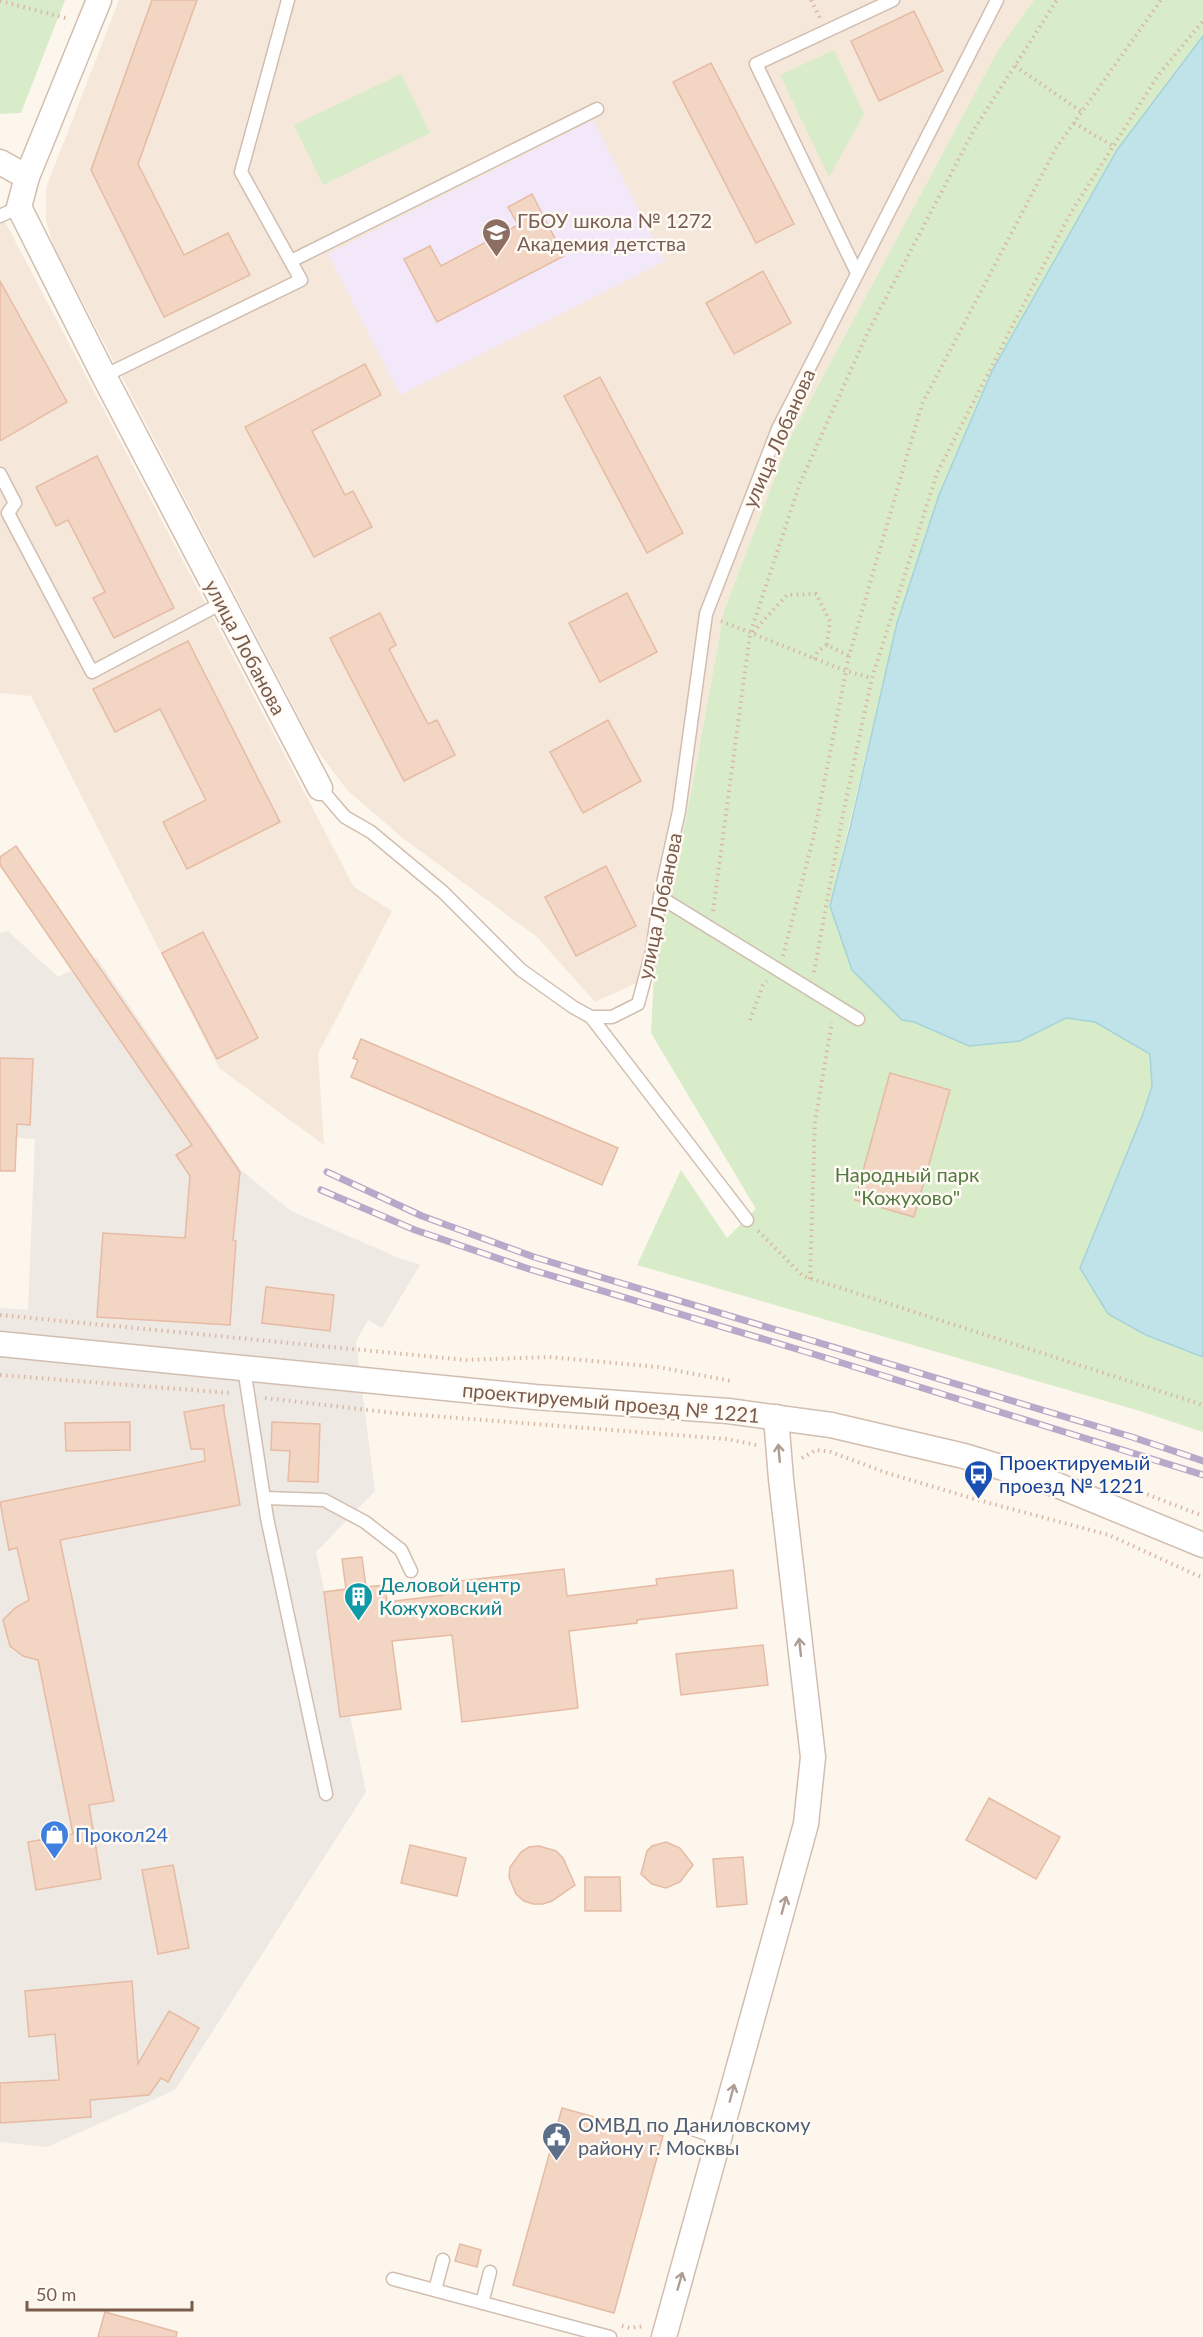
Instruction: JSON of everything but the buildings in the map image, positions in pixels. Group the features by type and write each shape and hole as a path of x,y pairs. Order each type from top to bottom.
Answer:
{"street":[{"name":"улица Лобанова","path":"99,0 27,177 10,212 104,376 320,788"},
{"path":"0,162 27,177"},
{"name":"проектируемый проезд № 1221","path":"0,1344 535,1397 728,1411 862,1431 975,1459 1057,1485 1203,1545"},
{"path":"657,2330 719,2138 806,1824 813,1757 776,1417"}],"lane":[{"path":"104,376 301,280 241,172 288,0"},
{"path":"857,273 756,64 893,0"},
{"name":"улица Лобанова","path":"320,788 345,817 371,832 443,892 521,970 573,1007 591,1017 612,1017 638,1004 652,952 660,897 679,811 706,614 778,429 997,0"},
{"path":"291,261 597,109"},
{"path":"0,474 15,503 8,513 92,672 222,603"},
{"path":"660,897 779,972 858,1018"},
{"path":"591,1017 747,1220"},
{"path":"244,1368 270,1529 326,1794"},
{"path":"265,1498 324,1500 365,1522 401,1550 411,1571"},
{"path":"692,2129 719,2138"},
{"path":"435,2290 443,2260"},
{"path":"482,2303 490,2272"},
{"path":"393,2279 610,2337"}],"path":[{"path":"712,929 716,885 742,711 750,634 800,483 867,334 975,128 1057,0"},
{"path":"783,959 813,839 849,656 922,404 1056,148 1161,0"},
{"path":"0,1 66,18"},
{"path":"810,990 844,809 872,678 937,473 1070,214 1159,74 1203,21"},
{"path":"1015,66 1082,112"},
{"path":"1074,123 1113,146"},
{"path":"750,634 788,595 816,594 830,621 827,645 818,651 814,658"},
{"path":"726,624 846,671 872,678"},
{"path":"827,645 849,656"},
{"path":"750,1020 763,985 779,972"},
{"path":"810,1279 815,1121 831,1035 833,1004"},
{"path":"747,1220 795,1269 810,1279 1203,1405"},
{"path":"0,1315 466,1360 549,1357 658,1366 731,1381"},
{"path":"0,1375 203,1389 394,1413 728,1439 756,1444 762,1453"},
{"path":"796,1463 804,1455 816,1450 831,1452 887,1473 966,1497 1109,1535 1203,1578"},
{"path":"619,2325 657,2330"}],"shaded area":[{"path":"119,0 1034,0 998,50 790,438 724,611 692,788 654,975 595,1002 537,937 404,839 347,790 314,746 53,245 46,220 46,188"},
{"name":"ГБОУ школа № 1272 Академия детства","path":"593,120 665,261 400,395 328,254"},
{"path":"0,212 354,887 392,911 318,1054 324,1145 219,1068 31,696 0,693"},
{"path":"8,931 58,977 97,958 241,1170 291,1211 420,1265 382,1328 368,1320 356,1342 375,1491 316,1552 366,1792 175,2090 47,2147 0,2142 0,1308 28,1310 35,1139 0,1137 0,933"}],"green space":[{"path":"0,0 65,0 21,113 0,114"},
{"name":"Народный парк \"Кожухово\"","path":"1034,0 1203,0 1203,36 1117,150 992,371 939,495 897,623 830,906 852,970 902,1020 914,1022 969,1046 1065,1018 1095,1022 1150,1054 1152,1086 1143,1114 1080,1269 1146,1335 1203,1357 1203,1432 1140,1411 637,1265 681,1170 727,1238 756,1209 651,1033 654,975 692,788 724,611 790,438 998,50"},
{"path":"834,50 864,114 829,177 780,75"},
{"path":"401,74 430,133 323,185 294,125"}],"water":[{"path":"1203,36 1203,1357 1146,1335 1108,1314 1080,1268 1143,1114 1152,1086 1150,1054 1095,1022 1066,1018 1020,1041 969,1046 914,1022 902,1020 852,970 830,906 897,623 939,495 992,371 1117,150"}],"railway":[{"path":"327,1172 422,1216 534,1257 1132,1437 1203,1461"},
{"path":"321,1190 415,1230 529,1269 810,1353 1203,1475"}],"place":[{"name":"ГБОУ школа № 1272 Академия детства","path":"496,258"},
{"name":"Проектируемый проезд № 1221","path":"978,1500"},
{"name":"Деловой центр Кожуховский","path":"358,1622"},
{"name":"Прокол24","path":"54,1860"},
{"name":"ОМВД по Даниловскому району г. Москвы","path":"557,2162"}]}
